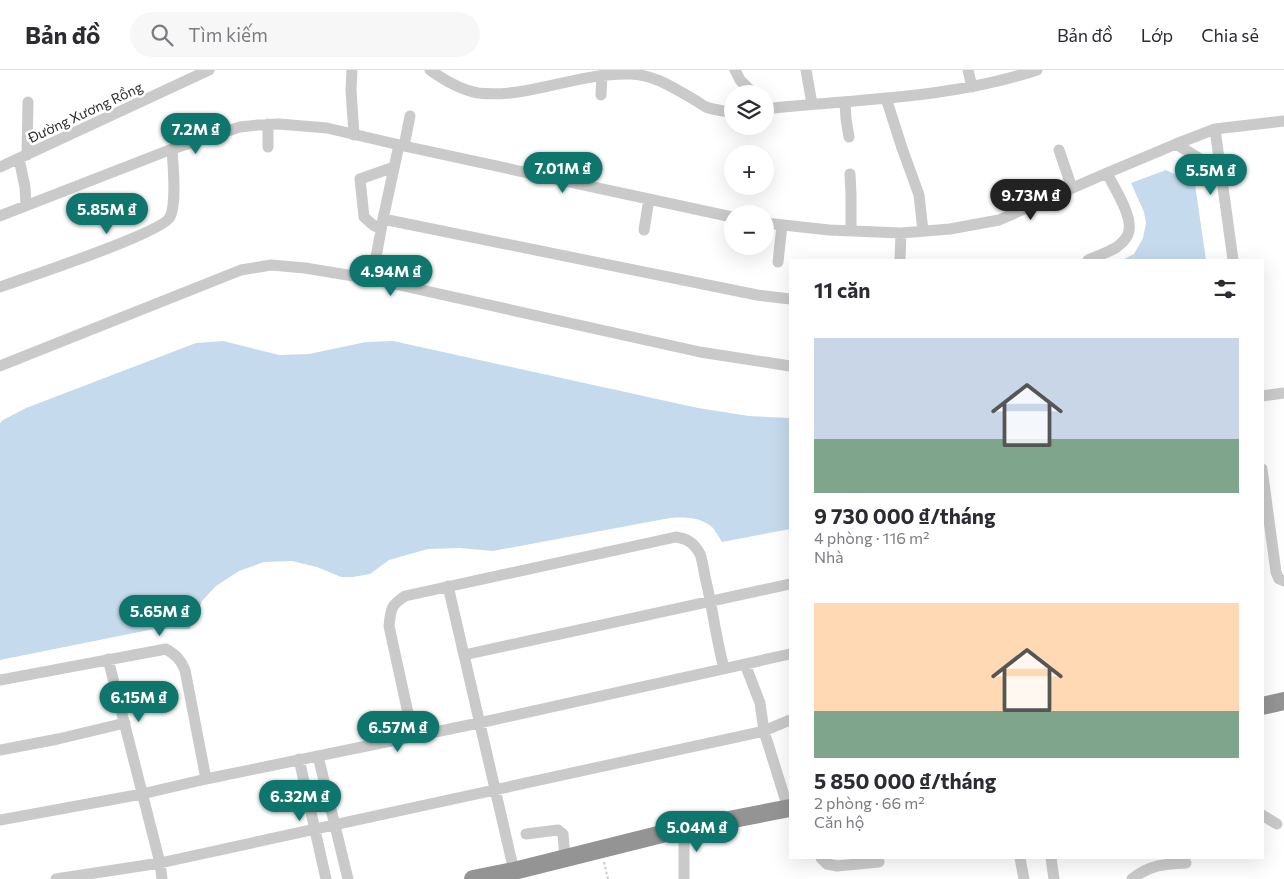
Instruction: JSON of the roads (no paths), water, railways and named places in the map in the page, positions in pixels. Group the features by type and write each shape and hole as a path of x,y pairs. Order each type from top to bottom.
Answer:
{"highway":[{"path":"1264,706 1284,701"},
{"path":"473,879 514,871 682,830 789,808"}],"street":[{"name":"Đường Xương Rồng","path":"0,167 209,70"},
{"path":"352,70 351,90 354,135"},
{"path":"430,70 441,78 477,93 503,94 602,75 629,74 647,76 660,80 706,107 724,111"},
{"path":"735,70 745,85"},
{"path":"806,70 812,104"},
{"path":"968,70 972,87"},
{"path":"774,108 886,98 972,87 1037,70"},
{"path":"601,95 602,75"},
{"path":"886,98 902,148 920,194 923,231"},
{"path":"26,205 23,157 28,102"},
{"path":"845,102 849,137"},
{"path":"372,280 394,167 410,116"},
{"path":"774,224 829,230 901,233 950,229 999,220 1107,172 1215,129 1284,121"},
{"path":"268,124 268,147"},
{"path":"0,216 172,149 240,127 268,124 327,128 401,146 724,215"},
{"path":"1215,129 1234,259"},
{"path":"1176,144 1221,172"},
{"path":"0,287 99,252 168,221 172,211 174,184 172,149"},
{"path":"1059,150 1072,188"},
{"path":"394,167 360,179 364,217 373,225 382,224 757,294 789,298"},
{"path":"1090,259 1117,247 1129,233 1126,213 1107,172"},
{"path":"850,174 851,231"},
{"path":"644,230 650,199"},
{"path":"778,262 782,225"},
{"path":"900,259 901,233"},
{"path":"0,366 241,270 271,265 305,268 372,280 700,352 789,366"},
{"path":"1264,396 1284,393"},
{"path":"1264,492 1268,554 1279,579 1284,581"},
{"path":"413,736 389,626 390,612 394,603 405,596 448,586 676,537 687,539 700,555 724,668"},
{"path":"464,654 789,584"},
{"path":"448,586 514,871"},
{"path":"0,680 166,649 181,660 185,670 206,779"},
{"path":"0,820 142,794 479,723 789,654"},
{"path":"108,659 160,863 162,879"},
{"path":"745,664 760,703 764,731 789,808"},
{"path":"56,879 160,863 764,731 789,720"},
{"path":"0,750 125,723"},
{"path":"318,756 348,879"},
{"path":"299,760 326,879"},
{"path":"1264,816 1277,824"},
{"path":"526,834 558,830 563,834 565,858"},
{"path":"682,830 684,879"},
{"path":"822,859 827,864 837,866 880,862"},
{"path":"1020,859 1024,879"},
{"path":"1051,859 1054,879"},
{"path":"1132,879 1140,872 1161,865 1186,863"}],"water":[{"path":"1166,170 1195,184 1206,259 1124,259 1134,254 1143,238 1146,223 1144,212 1131,183"},
{"path":"223,341 279,355 309,354 366,342 393,341 698,408 749,416 789,418 789,529 722,542 708,524 687,518 670,518 493,551 460,548 428,549 389,560 370,574 353,577 341,577 317,567 292,561 264,562 239,571 216,586 202,601 190,629 154,629 0,660 0,423 26,408 196,343"}]}
